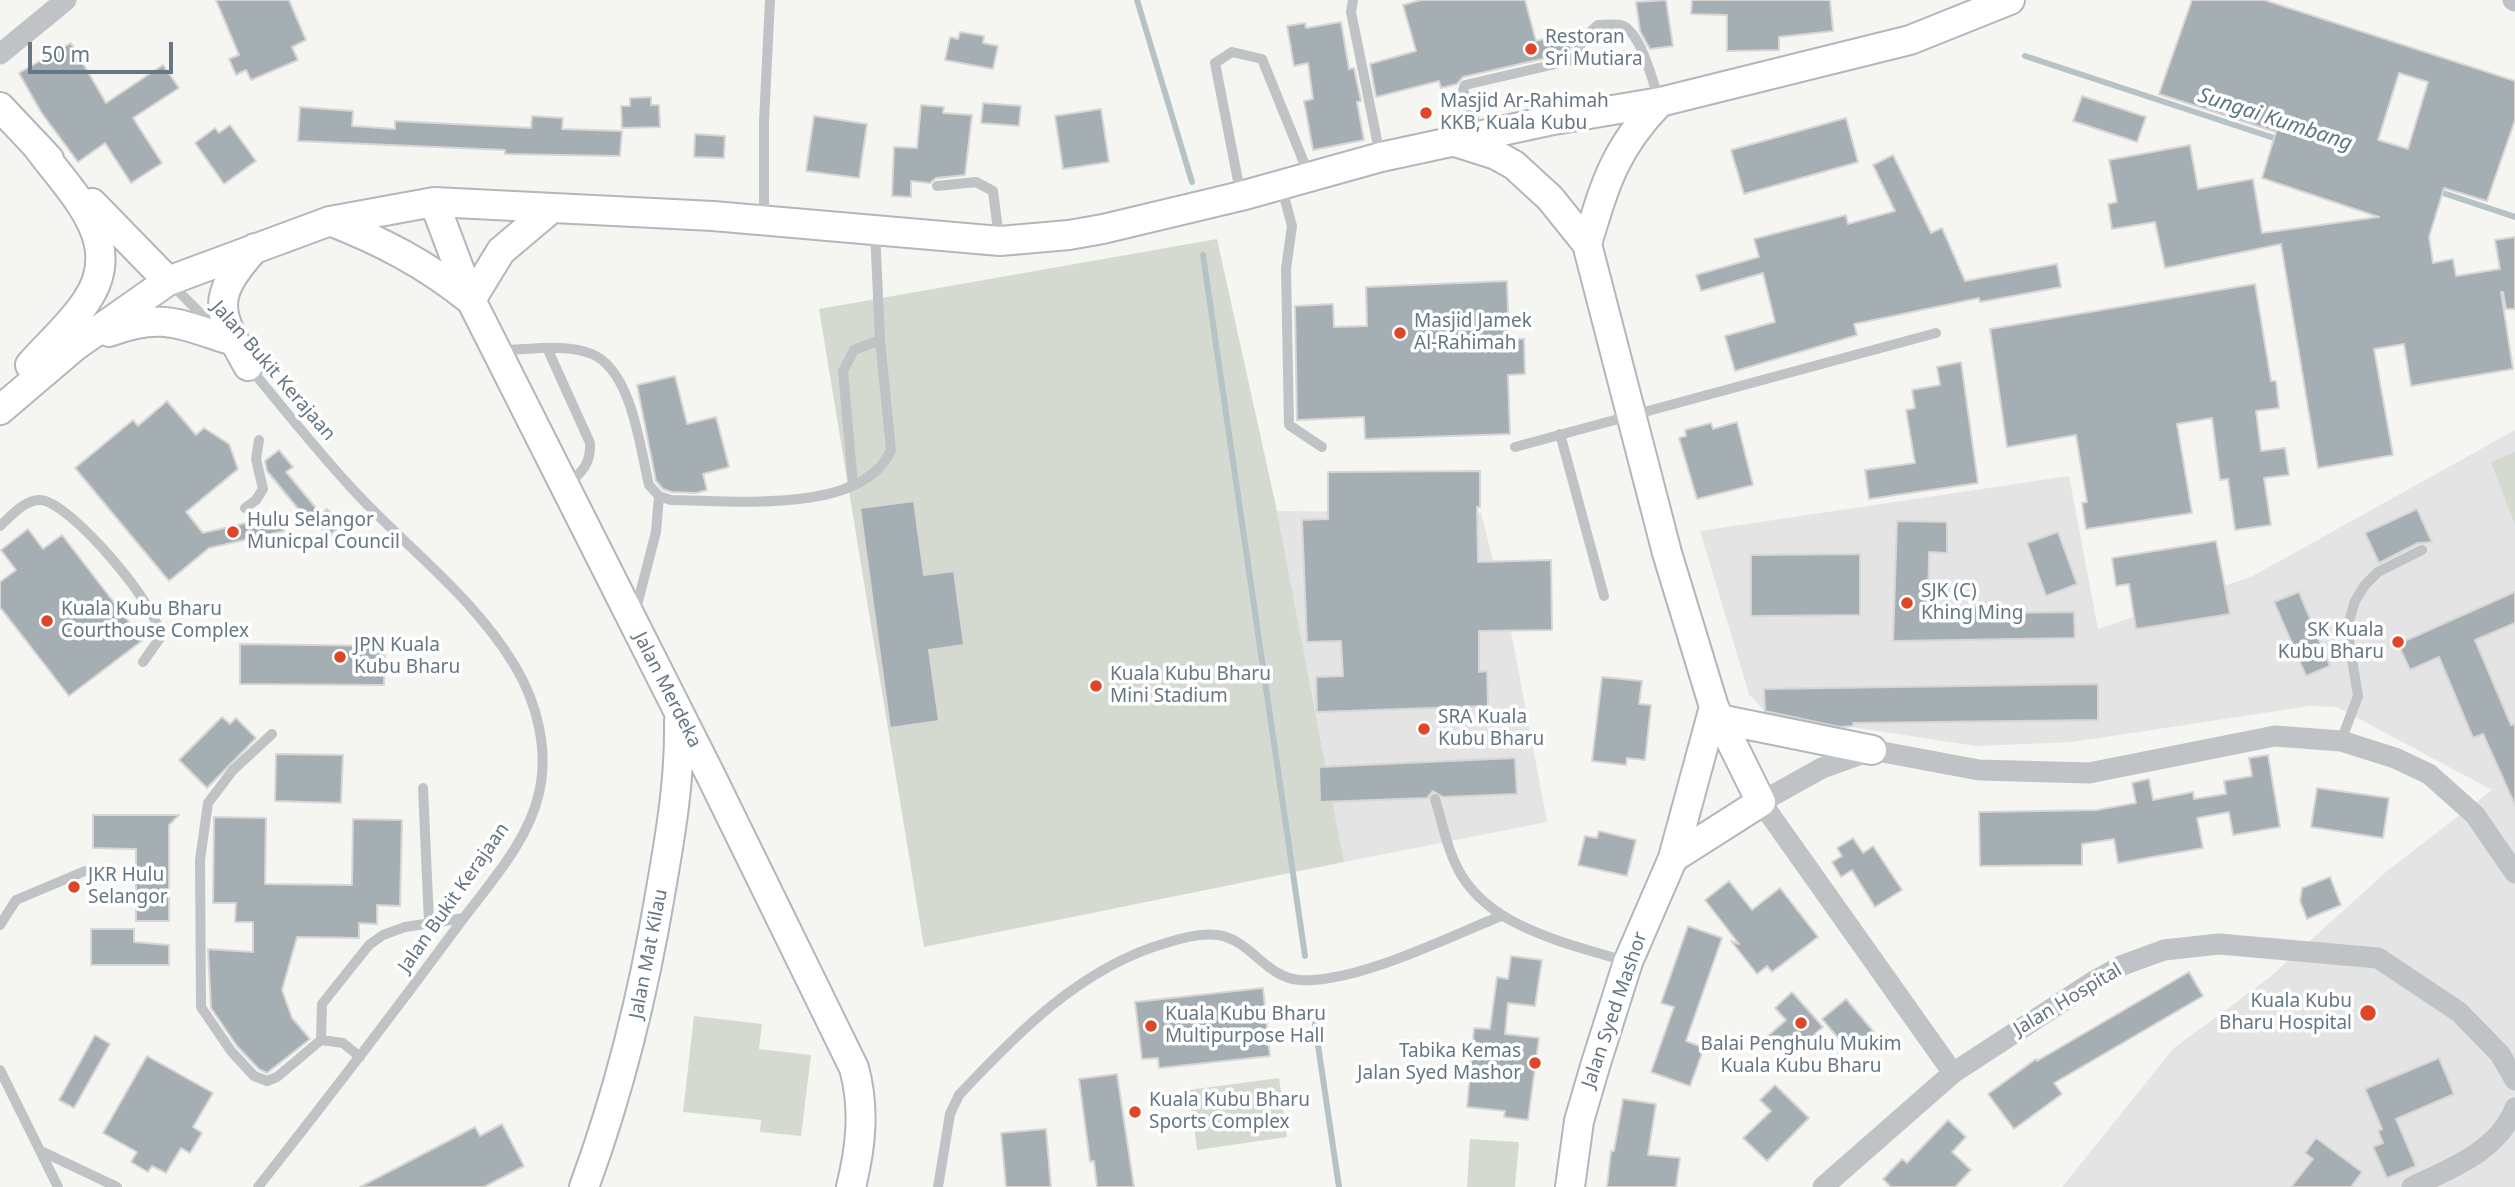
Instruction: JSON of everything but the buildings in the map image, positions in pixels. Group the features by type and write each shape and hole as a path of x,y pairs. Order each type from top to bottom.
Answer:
{"street":[{"path":"0,54 66,0"},
{"path":"0,410 74,347 168,281 330,221 434,202 875,228 1000,241 1103,229 1241,196 1381,157 1660,102 1910,40 2010,0"},
{"path":"1587,244 1618,154 1634,128 1660,102"},
{"path":"0,107 168,281"},
{"path":"1451,142 1496,155 1514,165 1550,198 1587,244 1667,553 1716,713 1761,802 1953,1073"},
{"path":"0,399 87,301 99,276 102,254 100,237 36,145"},
{"name":"Jalan Merdeka","path":"434,202 471,300 495,350 711,776 854,1068 859,1088 861,1122 852,1187"},
{"path":"330,221 386,243 438,274 471,300 501,251 552,208"},
{"path":"248,366 225,324 222,310 226,289 236,269 257,246"},
{"path":"74,347 148,320 164,320 227,339"},
{"path":"1716,713 1872,750 1979,769 2089,773 2275,736 2341,741 2395,758 2430,774 2475,815 2515,873"},
{"name":"Jalan Syed Mashor","path":"1570,1187 1579,1121 1628,962 1673,858 1716,713"},
{"name":"Jalan Mat Kilau","path":"584,1187 639,1011 678,793 679,714"},
{"path":"1673,858 1761,802 1822,768 1872,750"},
{"path":"678,793 711,776"},
{"name":"Jalan Hospital","path":"1823,1187 1953,1073 2091,982 2123,965 2164,950 2219,944 2378,958 2459,1012 2512,1069"},
{"path":"2412,1187 2486,1149 2510,1120 2515,1108"}],"lane":[{"path":"764,221 764,122 770,0"},
{"path":"1353,0 1351,12 1381,157"},
{"path":"1480,136 1463,90 1465,85 1573,60 1585,37 1598,25 1620,25 1632,32 1660,102"},
{"path":"1241,196 1215,63 1232,52 1262,59 1309,177"},
{"path":"937,186 976,182 993,191 1000,241"},
{"path":"1281,185 1292,226 1286,269 1289,425 1322,447"},
{"path":"495,350 573,349 593,354 610,367 627,397 649,485 659,496 671,500 798,499 823,496 853,485 884,466 891,450 880,340 875,228"},
{"name":"Jalan Bukit Kerajaan","path":"168,281 227,339 358,495 454,586 514,665 540,722 540,790 532,817 511,853 360,1057 258,1187"},
{"path":"1515,447 1936,333"},
{"path":"853,485 843,371 854,351 880,340"},
{"path":"548,350 590,443 591,456 586,468 564,488"},
{"path":"1560,434 1604,596"},
{"path":"245,508 256,500 263,489 256,458 259,440"},
{"path":"632,622 649,567 659,496"},
{"path":"0,526 26,503 40,500 67,514 90,535 157,619 160,638 143,662"},
{"path":"2341,741 2358,696 2347,628 2355,601 2365,584 2378,572 2422,550"},
{"path":"272,734 233,770 208,803 200,860 201,1007 231,1051 254,1076 267,1081 277,1077 321,1040 342,1043 360,1057"},
{"path":"423,788 429,922"},
{"path":"1435,799 1453,860 1462,878 1501,916 1628,962"},
{"path":"0,925 16,900 85,871"},
{"path":"938,1187 950,1114 960,1095 1066,993 1105,966 1140,950 1181,938 1215,934 1240,943 1270,970 1288,979 1325,979 1406,954 1501,916"},
{"path":"321,1040 322,1004 369,945 383,934 429,922 464,918"},
{"path":"0,1070 43,1152 58,1187"},
{"path":"43,1152 117,1187"}],"shaded area":[{"name":"Kuala Kubu Bharu Mini Stadium","path":"1217,239 1277,511 1344,862 924,947 819,309"},
{"path":"2515,430 2515,1187 2062,1187 2174,1048 2269,978 2387,871 2492,790 2337,707 2310,706 2072,742 1976,746 1767,714 1749,694 1700,531 2069,476 2098,629 2251,577"},
{"path":"2515,452 2515,525 2491,462"},
{"name":"SRA Kuala Kubu Bharu","path":"1277,511 1481,513 1512,636 1547,822 1344,862"},
{"path":"694,1016 762,1024 759,1049 811,1055 801,1136 760,1132 761,1120 683,1112"},
{"path":"1279,1078 1287,1137 1197,1150 1189,1090"},
{"path":"1470,1139 1519,1142 1515,1187 1467,1187"}],"waterway":[{"path":"1137,0 1192,182"},
{"name":"Sungai Kumbang","path":"2025,56 2280,140"},
{"name":"Sungai Kumbang","path":"2437,191 2515,217"},
{"path":"1203,255 1305,956"},
{"path":"1314,1018 1339,1187"}],"place":[{"name":"Restoran Sri Mutiara","path":"1531,49"},
{"name":"Masjid Ar-Rahimah KKB, Kuala Kubu","path":"1426,113"},
{"name":"Masjid Jamek Al-Rahimah","path":"1400,333"},
{"name":"Hulu Selangor Municpal Council","path":"233,532"},
{"name":"SJK (C) Khing Ming","path":"1907,603"},
{"name":"Kuala Kubu Bharu Courthouse Complex","path":"47,621"},
{"name":"SK Kuala Kubu Bharu","path":"2398,642"},
{"name":"JPN Kuala Kubu Bharu","path":"340,657"},
{"name":"Kuala Kubu Bharu Mini Stadium","path":"1096,686"},
{"name":"SRA Kuala Kubu Bharu","path":"1424,729"},
{"name":"JKR Hulu Selangor","path":"74,887"},
{"name":"Kuala Kubu Bharu Hospital","path":"2368,1013"},
{"name":"Balai Penghulu Mukim Kuala Kubu Bharu","path":"1801,1023"},
{"name":"Kuala Kubu Bharu Multipurpose Hall","path":"1151,1026"},
{"name":"Tabika Kemas Jalan Syed Mashor","path":"1535,1063"},
{"name":"Kuala Kubu Bharu Sports Complex","path":"1135,1112"}]}
